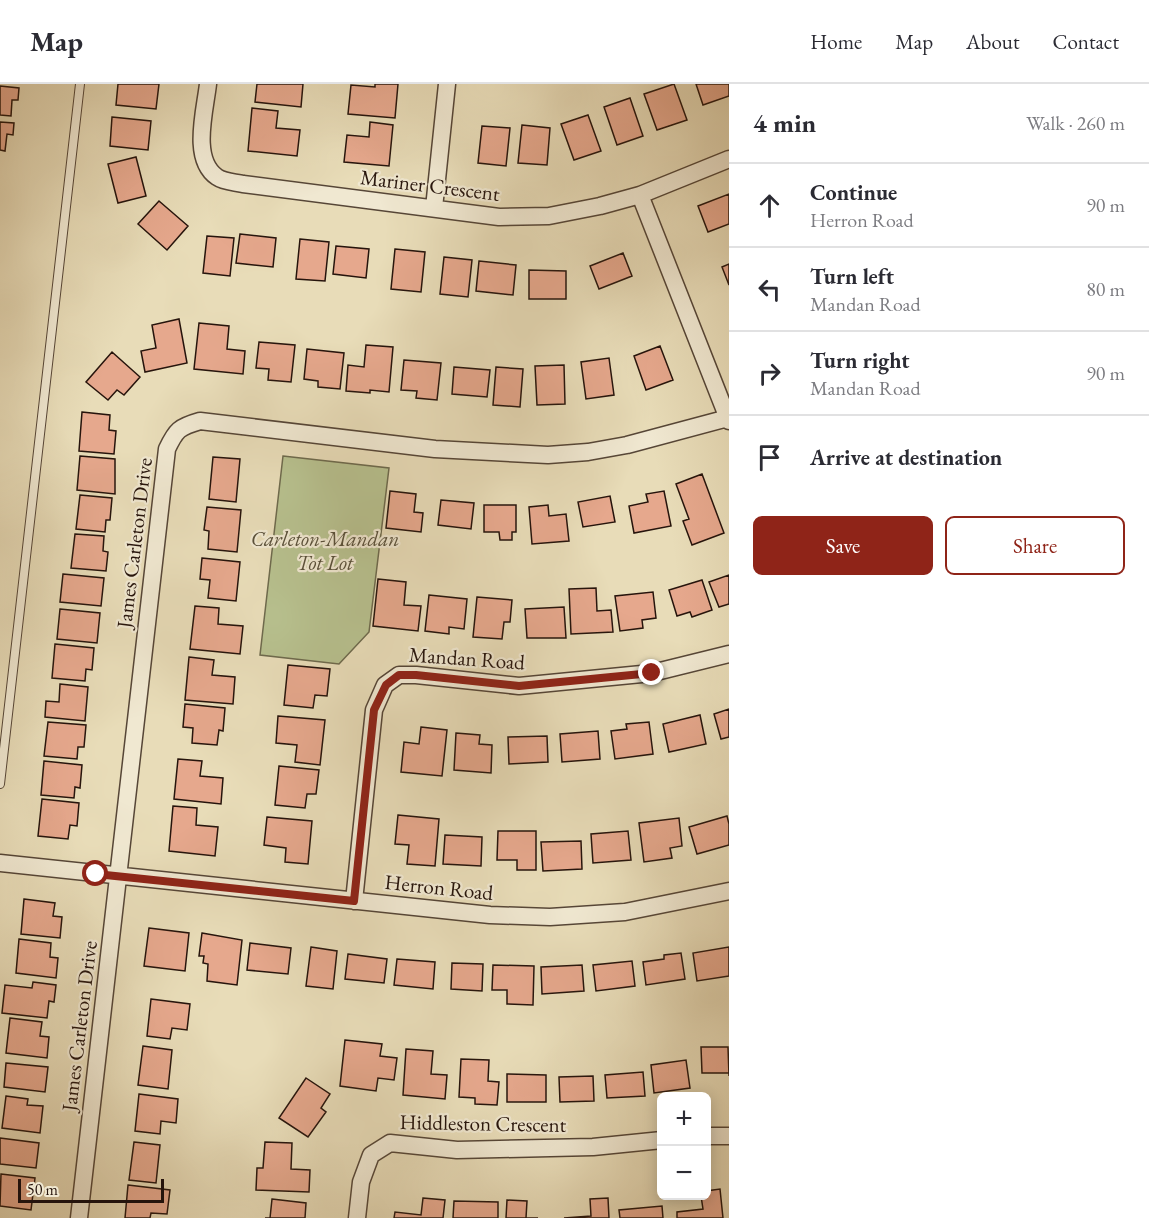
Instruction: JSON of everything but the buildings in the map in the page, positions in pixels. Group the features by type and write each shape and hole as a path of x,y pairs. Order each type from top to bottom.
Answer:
{"street":[{"name":"Mariner Crescent","path":"208,84 203,160 219,178 243,184 499,217 549,216 640,195 729,159"},
{"path":"434,208 447,84"},
{"path":"640,195 728,419"},
{"name":"James Carleton Drive","path":"80,1218 167,449 176,432 200,421 435,449 548,455 588,452 627,445 728,419"},
{"name":"Mandan Road","path":"354,901 374,710 386,685 399,675 519,686 652,673 729,654"},
{"name":"Herron Road","path":"0,863 490,915 550,917 625,912 729,891"},
{"path":"711,1136 729,1136"},
{"name":"Hiddleston Crescent","path":"357,1218 361,1182 371,1155 390,1143 457,1149 593,1147 657,1141"}],"lane":[{"path":"0,784 80,84"}],"green space":[{"name":"Carleton-Mandan Tot Lot","path":"283,456 389,468 369,632 339,664 260,655"}],"route":[{"path":"96,874 354,901 374,710 386,685 399,675 519,686 652,673"}]}
